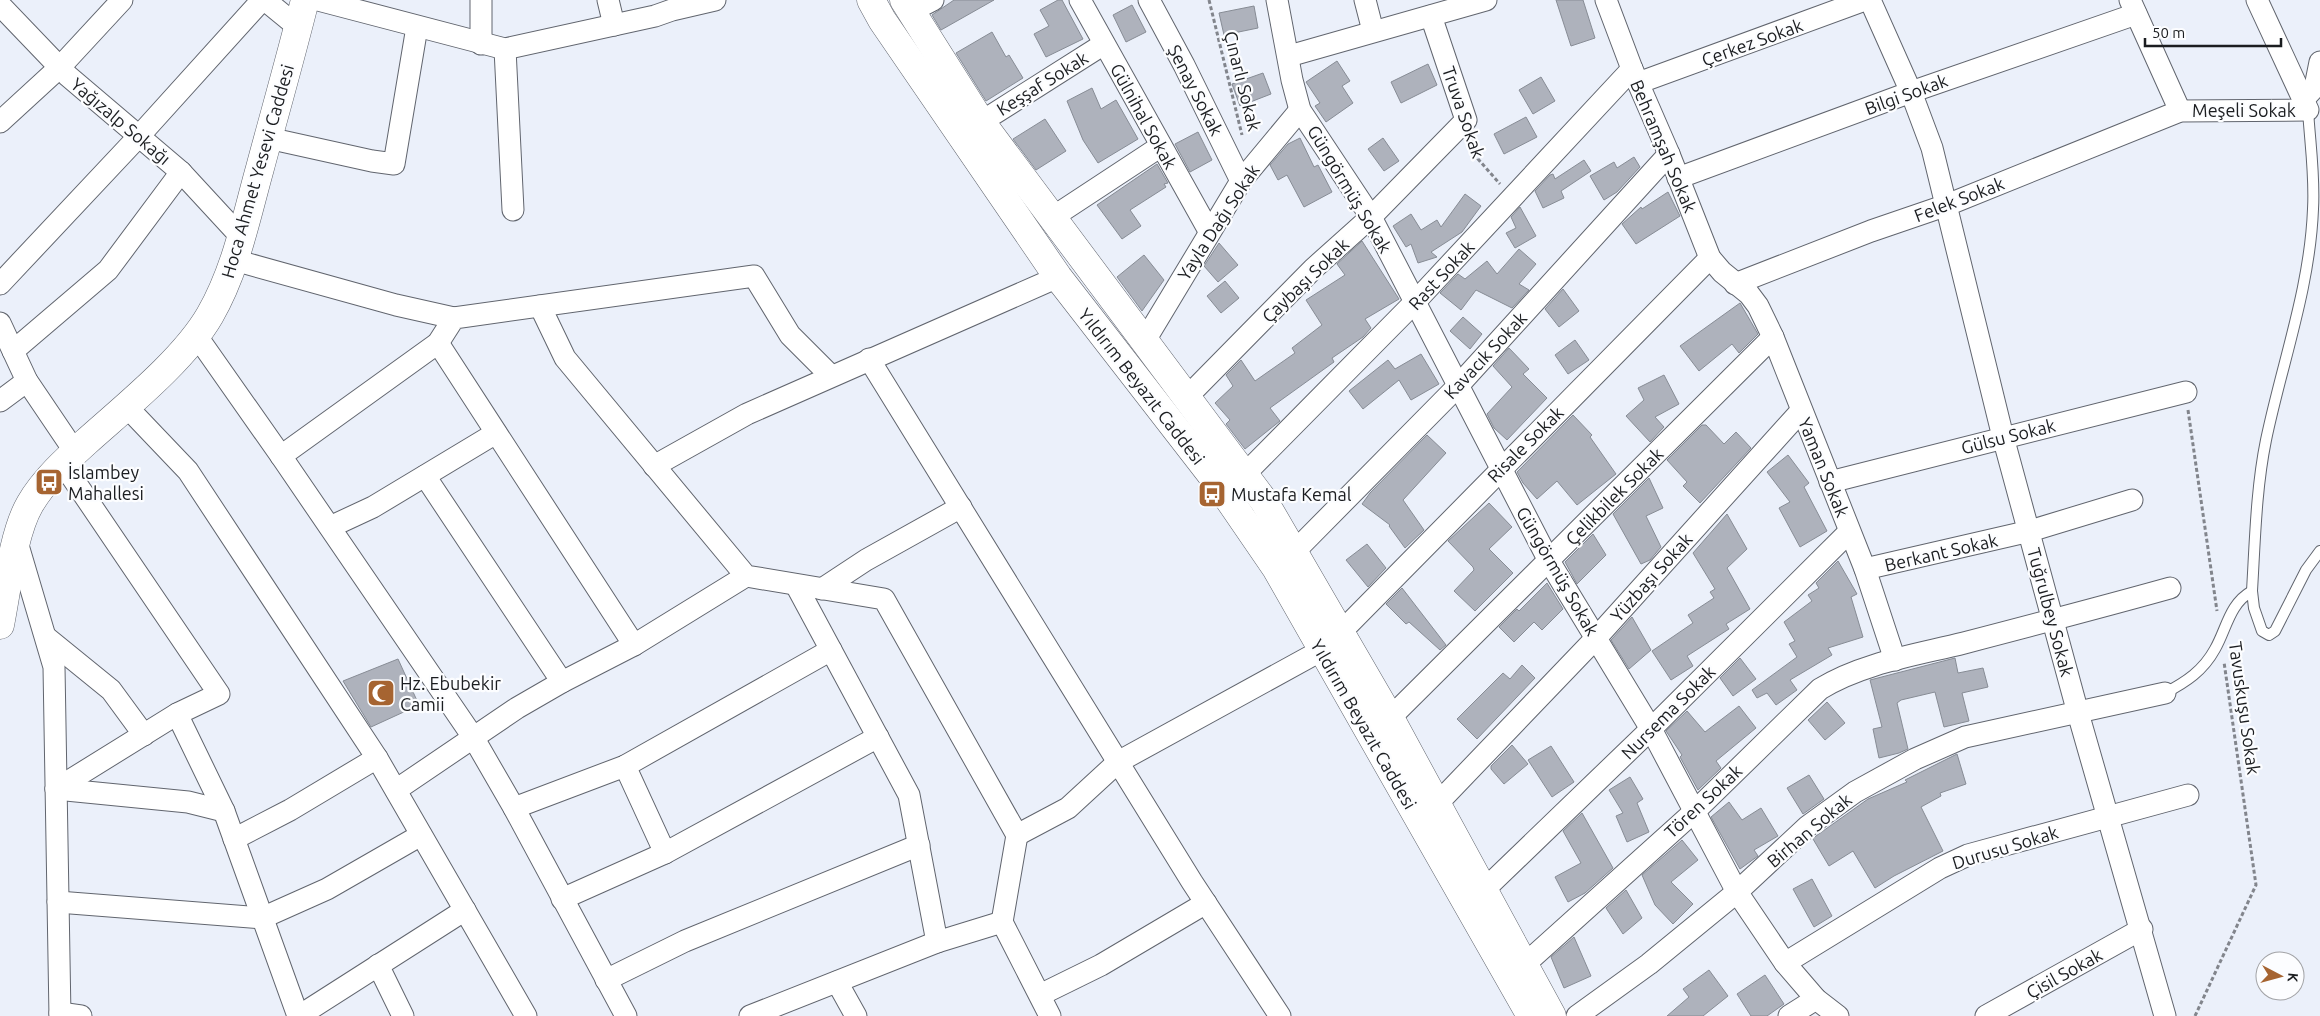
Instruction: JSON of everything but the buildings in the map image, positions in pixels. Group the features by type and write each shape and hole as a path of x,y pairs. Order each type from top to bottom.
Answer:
{"main road":[{"name":"Hoca Ahmet Yesevi Caddesi","path":"0,625 17,542 24,516 30,504 69,458 175,359 196,336 218,299 237,249 305,0"},
{"name":"Yıldırım Beyazıt Caddesi","path":"871,0 882,20 1058,277 1217,482 1276,568 1331,641 1531,1016"},
{"path":"916,4 981,122 1264,501 1295,551 1331,641 1390,718 1552,1016"}],"street":[{"path":"0,122 60,68 122,0"},
{"path":"0,284 264,0 298,27"},
{"path":"318,0 505,49 655,16 671,5 715,0"},
{"path":"481,0 482,44"},
{"path":"608,0 614,25"},
{"name":"Gülnihal Sokak","path":"1080,0 1209,231"},
{"name":"Şenay Sokak","path":"1149,0 1246,175"},
{"name":"Güngörmüş Sokak","path":"1276,0 1300,110 1371,217 1457,387 1549,561 1597,637 1651,729 1737,892 1785,963 1816,999 1838,1016"},
{"path":"1365,0 1373,31"},
{"path":"1289,56 1483,0"},
{"name":"Behramşah Sokak","path":"1606,0 1635,76 1670,154 1710,258 1735,284"},
{"name":"Çerkez Sokak","path":"1635,76 1865,0"},
{"name":"Tuğrulbey Sokak","path":"1870,0 1911,92 1932,148 2003,437 2107,817 2142,929 2165,1016"},
{"path":"2257,0 2305,105"},
{"name":"Yağızalp Sokağı","path":"0,5 60,68 181,172 237,249"},
{"path":"2133,7 2180,111"},
{"name":"Bilgi Sokak","path":"1678,178 2133,7"},
{"name":"Truva Sokak","path":"1431,16 1466,120"},
{"path":"268,138 372,161 394,164 417,27"},
{"name":"Keşşaf Sokak","path":"981,122 1104,44"},
{"path":"505,49 513,210"},
{"path":"2305,105 2315,87 2320,62"},
{"name":"Rast Sokak","path":"1244,475 1414,303 1512,198 1635,76"},
{"name":"Meşeli Sokak","path":"2180,111 2305,105"},
{"name":"Yayla Dağı Sokak","path":"1144,342 1209,231 1246,175 1300,110"},
{"name":"Felek Sokak","path":"1735,284 1871,231 1947,206 2180,111"},
{"name":"Çaybaşı Sokak","path":"1187,398 1313,270 1371,217 1466,120"},
{"path":"1053,217 1161,146"},
{"name":"Kavacık Sokak","path":"1295,551 1457,387 1670,154"},
{"path":"13,351 108,270 181,172"},
{"path":"237,249 396,305 454,318 754,276 790,335 832,376"},
{"name":"Risale Sokak","path":"1017,835 1068,808 1118,762 1331,641 1710,258"},
{"path":"654,466 747,414 1058,277"},
{"name":"Yaman Sokak","path":"1735,284 1749,294 1758,306 1773,337 1865,569 1895,660"},
{"path":"540,306 565,358 746,576 884,600 1017,835 1002,922 1050,1016"},
{"path":"281,456 438,343 454,318"},
{"path":"0,323 27,381 69,458 219,694 177,714 56,789"},
{"path":"196,336 281,456 473,737 514,808 626,1016"},
{"name":"Çelikbilek Sokak","path":"1390,718 1773,337"},
{"path":"438,343 634,645"},
{"path":"870,360 1206,903 1280,1016"},
{"path":"0,401 27,381"},
{"name":"Gülsu Sokak","path":"1830,482 2186,392"},
{"path":"126,406 188,471 377,758 526,1016"},
{"name":"Yüzbaşı Sokak","path":"1436,805 1597,637 1801,411"},
{"path":"330,527 373,508 496,433"},
{"path":"425,476 562,682"},
{"name":"Berkant Sokak","path":"1865,569 2030,531 2132,500"},
{"path":"822,589 866,560 961,507"},
{"name":"Nursema Sokak","path":"1484,889 1651,729 1849,532"},
{"path":"17,542 47,638 54,667 60,1014 81,1016"},
{"path":"396,790 473,737 562,682 634,645 746,576"},
{"path":"796,585 909,795 937,942"},
{"name":"Tören Sokak","path":"1524,965 1695,811 1820,689 1845,676 1895,660 2054,620 2170,588"},
{"path":"47,638 111,690 144,735"},
{"path":"514,808 625,766 831,650"},
{"name":"Birhan Sokak","path":"1577,1016 1628,982 1737,892 1808,826 1855,792 1907,764 1965,737 2165,693"},
{"path":"177,714 224,811 299,1016 465,910"},
{"path":"562,899 665,853 878,737"},
{"path":"234,839 290,810 377,758"},
{"path":"625,766 665,853"},
{"path":"56,789 188,802 224,811"},
{"name":"Durusu Sokak","path":"1785,963 1940,868 1968,855 2188,795"},
{"path":"58,902 262,918 327,889 422,835"},
{"path":"606,980 686,941 918,844"},
{"path":"1040,996 1101,965 1206,903"},
{"path":"750,1016 937,942 1002,922"},
{"name":"Çisil Sokak","path":"1986,1016 2142,929"},
{"path":"378,965 403,1016"},
{"path":"837,982 856,1016"},
{"path":"1789,1016 1816,999"}],"lane":[{"path":"2305,105 2313,208 2310,243 2299,307 2266,442 2258,494 2252,591 2258,623 2262,631 2268,635 2275,630 2306,570 2320,551"},
{"path":"2165,693 2196,674 2215,649 2241,597 2252,591"}],"path":[{"name":"Çınarlı Sokak","path":"1208,0 1246,175"},
{"name":"Truva Sokak","path":"1466,120 1478,159 1512,198"},
{"name":"Tavuskuşu Sokak","path":"2186,392 2256,885 2195,1016"}],"place":[{"name":"İslambey Mahallesi","path":"49,482"},
{"name":"Mustafa Kemal","path":"1212,494"},
{"name":"Hz. Ebubekir Camii","path":"381,693"}]}
